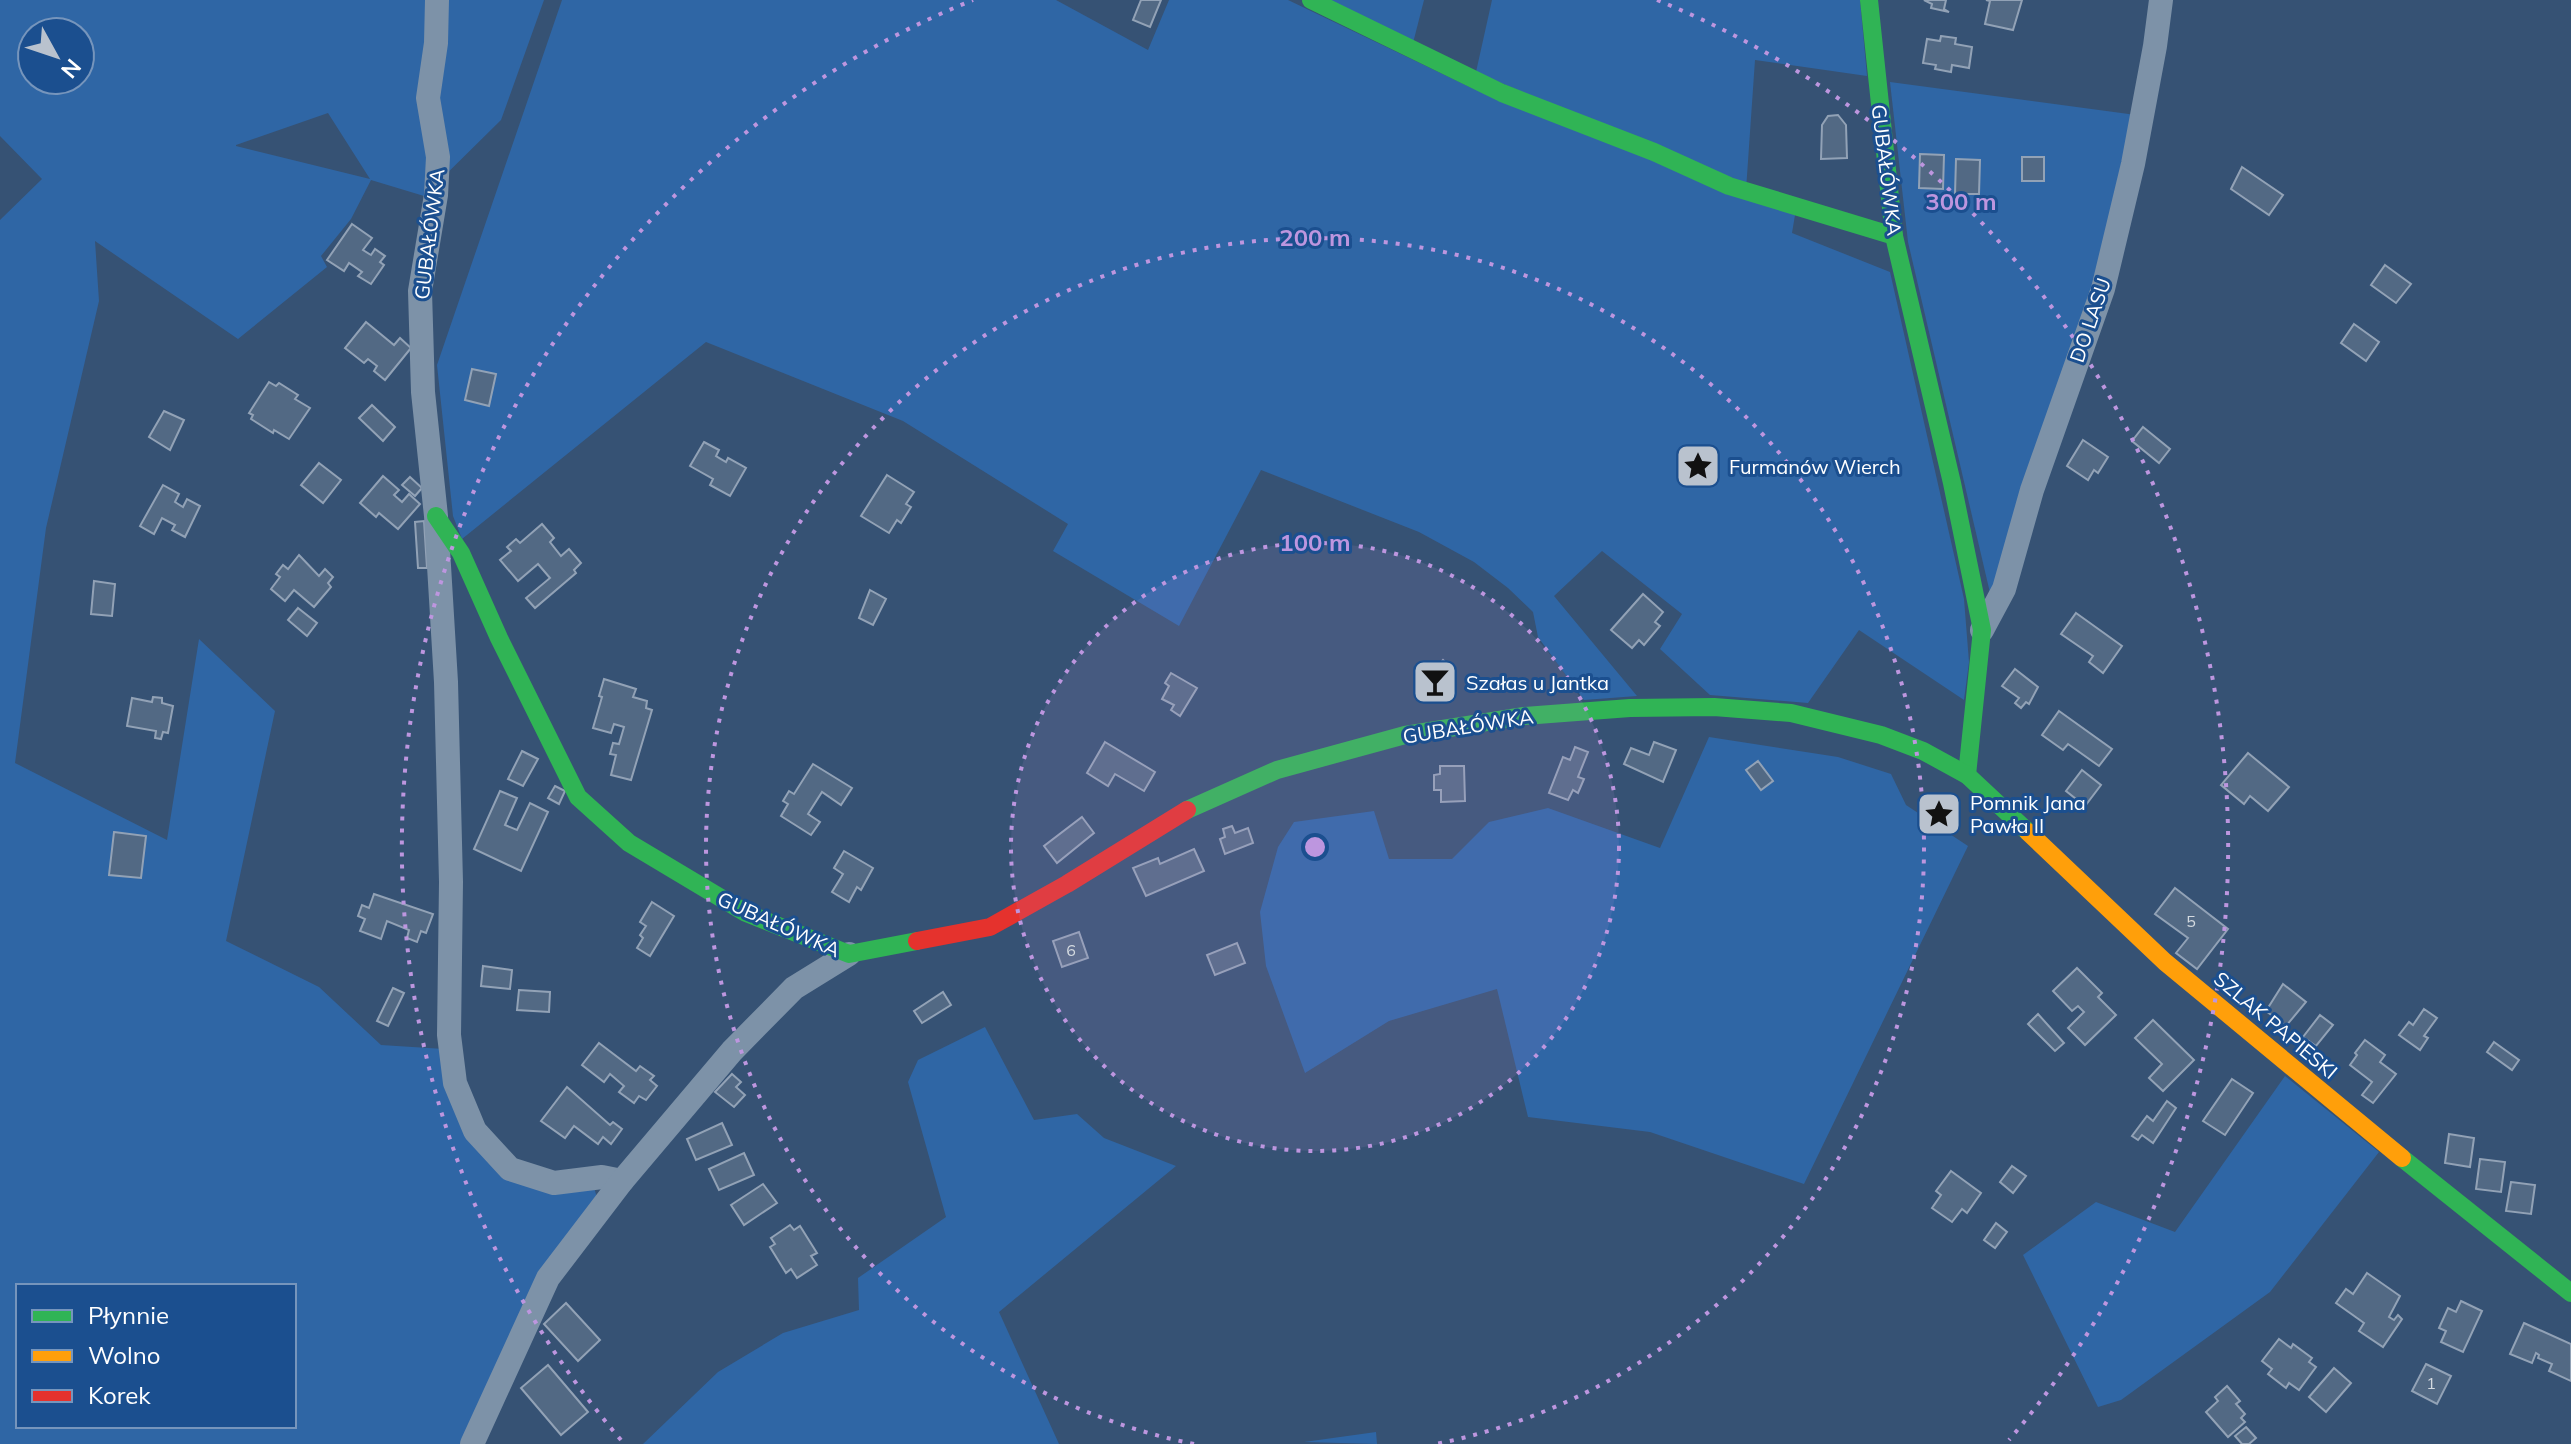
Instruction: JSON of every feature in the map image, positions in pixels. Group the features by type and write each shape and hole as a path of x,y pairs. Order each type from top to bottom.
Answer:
{"street":[{"name":"GUBAŁÓWKA","path":"437,0 436,43 428,98 438,157 436,195 420,291 423,392 436,516 446,682 451,882 449,1035 455,1083 475,1131 510,1169 554,1183 602,1177 622,1181"},
{"path":"1311,0 1502,93 1654,152 1729,186 1894,236"},
{"name":"GUBAŁÓWKA","path":"436,516 461,553 499,638 578,797 629,843 688,880 746,913 849,954 990,927 1067,884 1175,815 1277,770 1405,735 1524,716 1655,707 1752,708 1881,735 1923,751 1967,775 1982,630 1952,483 1894,236 1869,0"},
{"name":"DO LASU","path":"1982,630 2004,589 2032,490 2103,289 2133,164 2161,0"},
{"name":"SZLAK PAPIESKI","path":"1967,775 2165,962 2483,1225 2571,1293"},
{"path":"472,1444 548,1278 622,1181 732,1051 794,988 849,954"}],"shaded area":[{"path":"0,0 544,0 501,120 424,196 371,180 351,219 321,256 327,267 238,339 95,241 99,301 46,528 15,763 167,840 199,639 275,711 226,941 319,987 381,1045 444,1049 489,1158 594,1187 598,1202 461,1444 0,1444 0,220 42,179 0,136","holes":["328,113 370,179 236,146 236,145"]},
{"path":"562,0 1056,0 1148,50 1169,0 1288,0 1472,88 1795,215 1792,233 1890,272 1964,599 1969,662 1964,700 1859,630 1808,703 1710,695 1660,649 1682,614 1602,551 1554,596 1637,696 1584,700 1538,637 1533,612 1474,562 1419,532 1261,470 1179,626 1053,551 1068,524 903,421 706,342 462,539 453,516 437,365"},
{"path":"1326,0 1424,0 1413,43"},
{"path":"1492,0 1860,0 1867,76 1755,60 1746,190 1476,72"},
{"path":"1890,82 2136,115 2114,226 1991,597 1908,242"},
{"path":"1709,737 1838,757 1891,774 1906,805 1968,846 1804,1184 1650,1132 1528,1117 1497,989 1389,1021 1305,1073 1266,966 1260,912 1278,847 1294,822 1374,811 1389,859 1452,859 1489,822 1548,808 1660,848"},
{"path":"985,1027 1034,1120 1077,1114 1104,1138 1176,1166 999,1312 1059,1444 643,1444 718,1372 783,1333 859,1310 858,1278 946,1217 908,1082 918,1060"},
{"path":"2285,1076 2379,1152 2270,1292 2121,1400 2098,1407 2023,1255 2096,1202 2175,1232"},
{"path":"1376,1432 1377,1444 1304,1442"}],"building":[{"path":"1141,0 1161,0 1150,27 1133,20"},
{"path":"1924,0 1946,0 1944,9 1949,12 1931,8 1932,4"},
{"path":"1986,0 2022,0 2013,30 1985,24 1990,1"},
{"path":"1941,36 1956,38 1955,44 1972,47 1969,68 1952,65 1951,72 1923,63 1927,39 1940,41"},
{"path":"1838,115 1846,125 1847,158 1821,159 1822,125 1828,116"},
{"path":"1920,154 1944,155 1943,189 1919,188"},
{"path":"2022,157 2044,157 2044,181 2022,181"},
{"path":"1956,159 1980,160 1979,194 1955,194"},
{"path":"2242,167 2283,195 2269,215 2231,189"},
{"path":"352,224 372,238 363,250 371,255 375,249 385,256 380,262 384,265 371,284 358,276 362,272 349,263 344,271 327,260"},
{"path":"2385,265 2411,284 2396,303 2371,285"},
{"path":"366,322 394,345 400,338 411,348 385,380 374,371 377,366 368,359 364,363 345,348"},
{"path":"2354,324 2379,342 2366,361 2341,343"},
{"path":"472,369 496,374 489,406 465,400"},
{"path":"269,382 276,386 279,383 298,395 295,399 310,408 289,439 251,419 253,415 249,413"},
{"path":"372,405 395,427 383,441 359,418"},
{"path":"164,411 184,420 170,450 149,437"},
{"path":"2143,427 2170,449 2159,463 2132,441"},
{"path":"2083,440 2108,457 2098,473 2094,470 2088,480 2067,466"},
{"path":"704,442 719,450 716,456 726,462 728,458 746,468 730,496 710,485 713,479 690,466"},
{"path":"319,463 341,480 323,503 301,485"},
{"path":"887,475 914,492 906,504 911,507 901,523 897,520 889,533 861,516"},
{"path":"383,476 399,490 394,495 402,502 409,494 420,504 398,529 379,513 376,517 360,503"},
{"path":"410,477 422,488 415,496 402,485"},
{"path":"163,485 179,494 175,502 183,507 187,499 200,506 185,537 172,530 175,525 162,518 154,534 140,526"},
{"path":"424,521 427,568 418,568 415,522"},
{"path":"542,524 554,538 550,542 561,556 569,549 581,563 574,570 576,573 535,608 526,598 550,578 538,564 518,581 500,560 511,551 507,547 516,539 520,543"},
{"path":"299,555 319,576 325,569 333,577 328,583 331,587 314,607 294,590 285,601 271,589 280,577 276,574 283,565 288,569"},
{"path":"94,581 115,584 112,616 91,614"},
{"path":"870,590 886,599 873,625 859,618"},
{"path":"1643,594 1663,612 1655,622 1660,626 1644,645 1639,640 1632,648 1611,630"},
{"path":"298,608 317,623 307,636 288,620"},
{"path":"2076,613 2122,646 2103,673 2089,662 2093,656 2061,634"},
{"name":"Szałas u Jantka","path":"1443,660 1452,669 1443,680 1452,688 1442,700 1422,684"},
{"path":"2015,669 2038,687 2029,704 2026,702 2021,708 2015,703 2019,698 2002,686"},
{"path":"1171,673 1197,688 1180,716 1171,710 1174,705 1162,699"},
{"path":"604,679 636,689 633,697 647,701 646,708 652,710 631,780 611,775 616,755 610,754 613,743 619,744 624,727 614,724 611,733 593,728"},
{"path":"153,697 162,698 162,703 173,706 168,733 163,732 161,739 155,738 156,731 127,726 132,698 152,702"},
{"path":"2059,711 2112,749 2099,766 2068,744 2063,750 2042,735"},
{"path":"1105,742 1155,772 1144,791 1115,774 1108,786 1087,773"},
{"path":"1654,742 1676,750 1663,782 1624,764 1631,748 1649,755"},
{"path":"1575,747 1588,752 1578,777 1584,779 1578,793 1573,790 1568,800 1549,793 1563,757 1570,760"},
{"path":"522,751 538,759 523,786 508,779"},
{"path":"2248,753 2289,787 2268,811 2250,796 2244,804 2221,785"},
{"path":"1758,761 1773,781 1761,790 1746,770"},
{"path":"813,764 852,788 841,805 822,792 808,814 820,822 811,835 781,816 788,804 783,801 789,791 794,794"},
{"path":"1440,766 1464,766 1465,801 1441,802 1441,790 1434,790 1434,775 1440,774"},
{"path":"2082,770 2101,785 2085,806 2066,791"},
{"path":"555,786 565,791 559,804 548,798"},
{"path":"500,791 517,798 505,825 517,830 530,803 548,812 521,871 474,849"},
{"path":"1082,817 1094,833 1057,863 1044,846"},
{"path":"1232,826 1235,833 1248,828 1253,843 1225,854 1220,839 1225,837 1223,829"},
{"path":"114,832 146,836 141,878 109,875"},
{"path":"1194,849 1204,871 1146,896 1133,868 1158,858 1160,864"},
{"path":"844,851 873,868 861,890 857,887 849,902 832,892 843,874 834,868"},
{"path":"2175,888 2228,929 2197,969 2176,953 2188,938 2155,914"},
{"path":"374,894 433,914 426,933 421,931 417,942 407,938 409,930 387,921 381,939 360,931 365,919 358,916 362,905 369,908"},
{"path":"652,902 674,916 650,956 637,948 646,926 640,922"},
{"path":"1079,932 1088,958 1062,967 1053,941"},
{"path":"1237,943 1245,963 1215,975 1207,955"},
{"path":"483,966 512,970 510,989 481,986"},
{"path":"2077,968 2102,993 2098,997 2116,1015 2085,1045 2068,1028 2084,1012 2078,1006 2072,1011 2053,991"},
{"path":"2283,984 2306,1002 2286,1026 2266,1011"},
{"path":"393,988 404,993 388,1026 377,1021"},
{"path":"519,990 550,992 549,1012 517,1010"},
{"path":"943,992 951,1005 922,1023 914,1011"},
{"path":"2424,1009 2437,1018 2424,1036 2428,1038 2420,1050 2399,1035 2409,1022 2413,1025"},
{"path":"2038,1014 2064,1043 2055,1051 2028,1024"},
{"path":"2320,1015 2333,1025 2316,1046 2303,1037"},
{"path":"2153,1020 2194,1060 2163,1091 2149,1078 2162,1064 2135,1038"},
{"path":"2365,1040 2385,1055 2380,1062 2396,1074 2373,1103 2362,1095 2372,1082 2350,1065"},
{"path":"2494,1042 2519,1060 2512,1070 2487,1052"},
{"path":"599,1043 636,1071 640,1066 654,1076 650,1080 657,1086 646,1100 639,1096 634,1103 619,1092 624,1086 610,1074 604,1082 582,1065"},
{"path":"732,1074 741,1082 736,1087 745,1095 734,1107 715,1092"},
{"path":"2232,1079 2253,1093 2225,1135 2203,1121"},
{"path":"567,1087 610,1125 613,1122 622,1129 611,1144 603,1137 598,1144 574,1126 565,1138 541,1121"},
{"path":"2167,1101 2176,1108 2153,1143 2142,1135 2138,1140 2132,1136 2147,1116 2153,1121"},
{"path":"722,1123 732,1145 696,1160 687,1139"},
{"path":"2449,1134 2474,1138 2470,1167 2445,1163"},
{"path":"744,1153 754,1175 719,1190 709,1169"},
{"path":"2480,1159 2505,1162 2501,1192 2476,1189"},
{"path":"2012,1166 2026,1176 2013,1193 2000,1182"},
{"path":"1951,1171 1981,1193 1967,1213 1962,1209 1952,1222 1932,1208 1941,1195 1936,1191"},
{"path":"2511,1182 2535,1185 2531,1214 2506,1211"},
{"path":"763,1184 777,1203 744,1225 731,1205"},
{"path":"1996,1223 2007,1232 1995,1248 1984,1240"},
{"path":"790,1225 794,1230 800,1226 817,1253 811,1256 817,1265 797,1278 791,1269 786,1273 770,1247 775,1244 771,1238"},
{"path":"2367,1273 2400,1296 2389,1317 2394,1320 2398,1315 2402,1319 2383,1347 2359,1331 2364,1323 2336,1303 2346,1289 2353,1294"},
{"path":"2461,1301 2482,1311 2463,1352 2441,1342 2446,1331 2439,1328 2448,1308 2456,1312"},
{"path":"566,1303 600,1340 578,1361 544,1324"},
{"path":"2524,1323 2571,1344 2571,1381 2549,1371 2552,1364 2538,1358 2536,1353 2532,1363 2510,1354"},
{"path":"2279,1339 2291,1348 2293,1344 2312,1358 2309,1362 2316,1367 2299,1390 2289,1383 2286,1388 2268,1374 2272,1369 2262,1361"},
{"path":"2426,1364 2451,1376 2437,1404 2412,1391"},
{"path":"548,1365 588,1412 561,1435 521,1388"},
{"path":"2334,1368 2351,1383 2326,1412 2309,1397"},
{"path":"2227,1386 2240,1401 2236,1404 2245,1414 2241,1418 2245,1422 2228,1437 2206,1412 2218,1401 2215,1397"},
{"path":"2246,1427 2256,1438 2249,1444 2242,1444 2235,1436"}],"traffic: fast":[{"path":"1311,0 1502,93 1654,152 1729,186 1894,236"},
{"path":"1869,0 1894,236 1952,483 1982,630 1967,775"},
{"path":"436,516 461,553 499,638 578,797 629,843 746,913 849,954 917,941"},
{"path":"1187,810 1277,770 1405,735 1524,716 1630,708 1714,707 1791,713 1881,735 1923,751 1967,775 2028,832"},
{"path":"2402,1158 2571,1293"}],"traffic: slow":[{"path":"2028,832 2165,962 2402,1158"}],"traffic: jam":[{"path":"917,941 990,927 1187,810"}],"place":[{"name":"Furmanów Wierch","path":"1698,466"},
{"name":"Szałas u Jantka","path":"1435,682"},
{"name":"Pomnik Jana Pawła II","path":"1939,814"}]}
